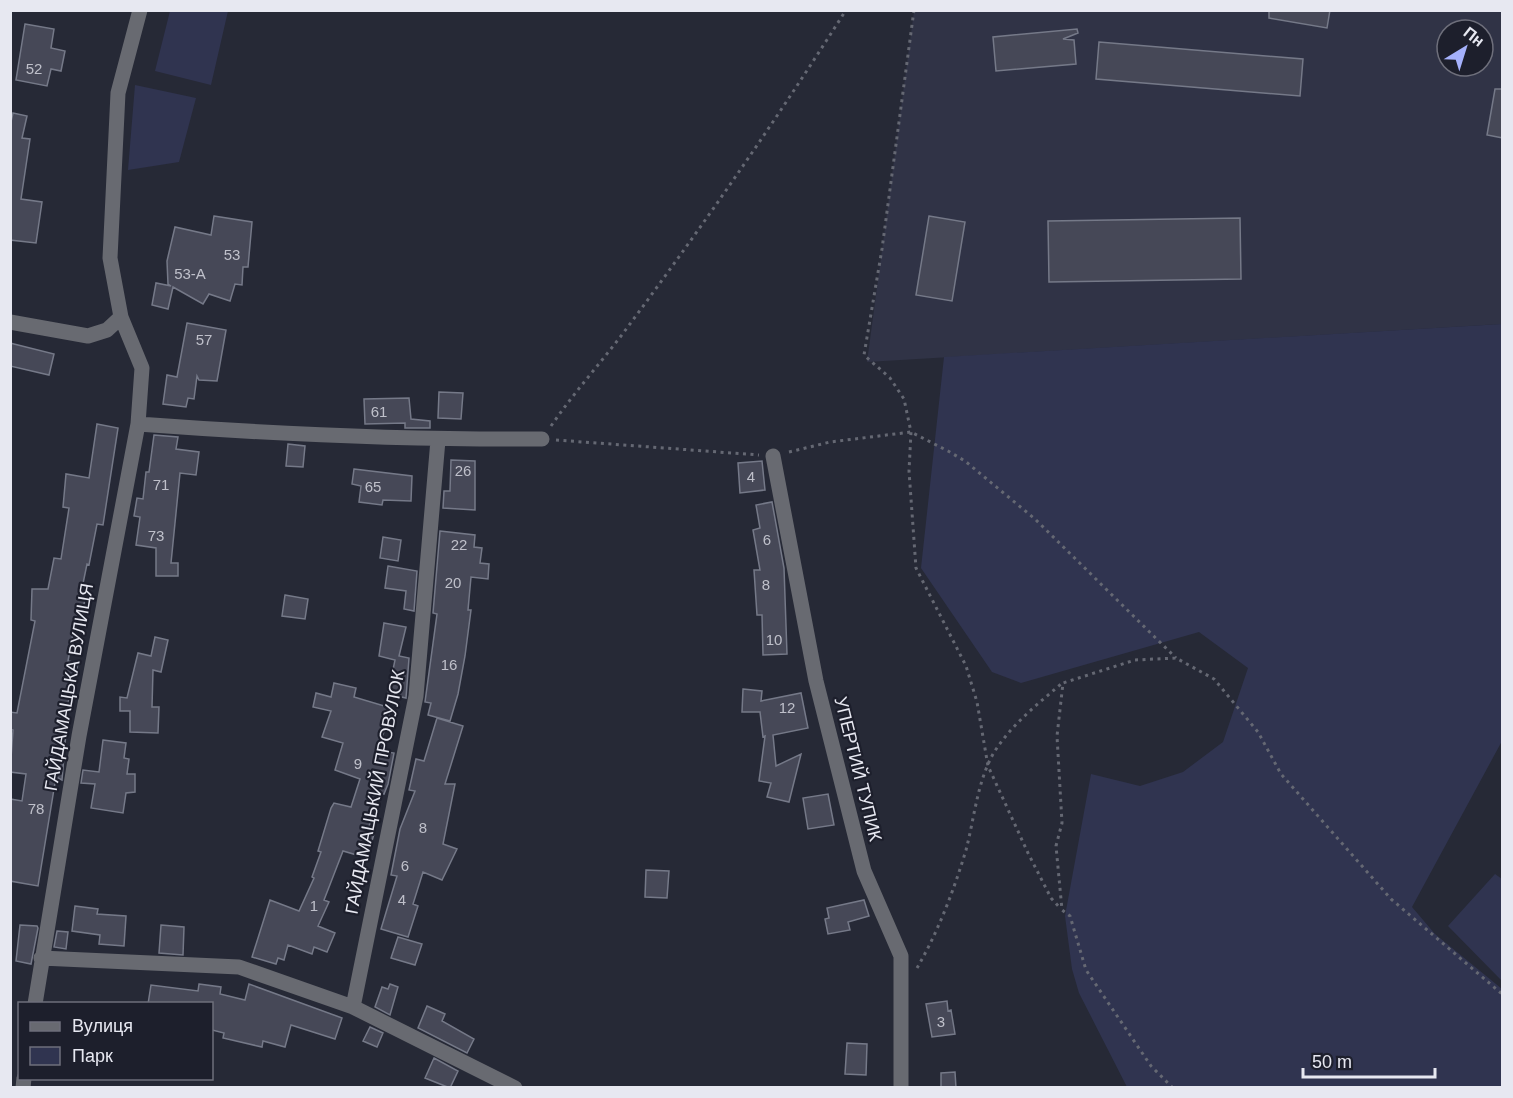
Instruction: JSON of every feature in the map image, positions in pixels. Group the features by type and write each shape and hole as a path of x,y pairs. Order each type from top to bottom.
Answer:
{"street":[{"name":"ГАЙДАМАЦЬКА ВУЛИЦЯ","path":"35,1002 79,736 138,424 142,368 121,317 110,258 118,93 140,10"},
{"path":"10,322 88,336 106,330 121,317"},
{"path":"138,424 271,434 438,440 542,439"},
{"name":"ГАЙДАМАЦЬКИЙ ПРОВУЛОК","path":"353,1007 416,696 438,440"},
{"name":"УПЕРТИЙ ТУПИК","path":"773,456 816,681 864,871 901,956 901,1088"},
{"path":"41,958 239,967 353,1007 515,1088"}],"path":[{"path":"846,10 792,95 717,201 620,337 569,399 542,439 773,456 831,442 911,432 965,460 1083,564 1176,658 1214,678 1258,732 1281,774 1391,899 1503,994"},
{"path":"914,10 882,249 865,336 864,355 890,378 904,399 911,432 909,471 916,568 966,666 981,721 988,766 1028,853 1052,898 1070,916 1086,970 1151,1066 1173,1088"},
{"path":"902,994 934,939 965,853 988,766 998,746 1024,715 1062,683 1136,660 1176,658"},
{"path":"1062,683 1057,735 1062,823 1056,846 1062,910"}],"shaded area":[{"path":"914,11 1502,11 1502,324 867,362"}],"green space":[{"path":"170,11 228,11 211,85 155,71"},
{"path":"135,85 196,98 179,162 128,170"},
{"path":"1502,324 1502,741 1412,907 1435,934 1502,989 1502,1087 1127,1087 1079,993 1072,969 1065,916 1091,774 1140,786 1183,772 1223,742 1248,668 1199,632 1021,683 992,672 921,568 944,357"},
{"path":"1495,874 1502,879 1502,981 1448,926"}],"building":[{"path":"1269,10 1330,10 1327,28 1269,18"},
{"path":"25,24 54,29 51,48 65,51 61,71 51,69 47,86 16,80"},
{"path":"1077,29 1078,33 1063,39 1074,40 1076,64 996,71 993,37"},
{"path":"1099,42 1303,59 1300,96 1096,79"},
{"path":"1495,89 1503,89 1503,138 1487,135"},
{"path":"13,113 27,116 22,138 30,139 21,199 42,202 36,243 10,240 10,126"},
{"path":"214,216 252,222 248,267 243,267 242,285 235,284 230,301 209,294 203,304 173,287 168,309 152,305 156,283 171,286 168,284 167,261 175,227 211,235"},
{"path":"929,216 965,222 952,301 916,295"},
{"path":"1240,218 1241,279 1049,282 1048,221"},
{"path":"187,323 226,330 217,381 199,380 197,376 194,399 188,398 186,407 163,404 167,375 177,377"},
{"path":"10,343 54,354 49,375 10,366"},
{"path":"439,392 463,393 461,419 438,418"},
{"path":"409,398 411,419 430,421 430,428 405,428 405,423 365,424 364,399"},
{"path":"97,424 118,428 103,525 97,524 80,598 85,599 81,619 76,618 68,661 78,663 74,684 70,684 62,780 56,777 38,886 10,881 10,799 22,801 26,774 10,772 13,730 10,729 10,712 17,713 35,621 31,620 32,589 48,589 54,558 61,559 69,508 63,507 66,474 89,478"},
{"path":"154,435 178,437 176,449 199,452 196,475 180,473 171,563 178,563 178,576 156,576 156,548 136,545 140,517 134,516 137,498 143,499"},
{"path":"288,444 305,446 303,467 286,466"},
{"path":"451,460 475,461 475,510 443,508 444,491 450,491"},
{"path":"762,461 765,490 740,493 738,463"},
{"path":"354,469 412,476 411,501 383,500 382,505 359,502 361,486 352,484"},
{"path":"772,502 784,568 787,654 763,655 762,615 757,615 754,570 760,570 753,530 760,528 756,505"},
{"path":"440,531 475,535 474,547 482,548 480,563 489,564 488,579 471,577 468,610 471,610 465,656 450,721 428,715 431,703 425,702 437,614 433,613"},
{"path":"383,537 401,540 398,561 380,558"},
{"path":"388,566 417,571 414,611 404,609 406,591 385,588"},
{"path":"285,595 308,599 305,619 282,616"},
{"path":"384,623 406,627 399,656 409,658 406,698 388,694 395,660 379,656"},
{"path":"155,637 168,640 161,672 153,670 152,707 159,707 158,733 130,732 130,711 120,711 120,697 127,698 138,653 151,656"},
{"path":"334,683 356,688 354,697 391,708 382,738 386,740 381,751 394,753 388,784 384,794 380,793 367,832 374,834 367,858 343,851 324,900 329,902 318,926 335,933 327,952 314,947 312,954 288,945 284,960 278,958 276,964 252,957 270,900 299,911 314,878 312,877 321,852 318,851 331,808 334,803 351,807 360,779 335,770 343,743 322,737 331,711 313,707 316,693 331,697"},
{"path":"743,689 762,691 761,701 801,693 808,728 773,735 776,766 801,754 789,802 767,797 771,783 759,781 765,736 763,737 760,712 742,712"},
{"path":"437,718 463,726 445,784 455,784 443,844 457,849 442,880 423,872 413,904 418,906 408,937 381,929 397,876 391,875 400,829 415,791 409,790 416,759 424,761"},
{"path":"103,740 126,743 124,758 129,759 127,774 135,774 135,792 126,793 123,813 91,808 95,784 81,783 83,770 99,772"},
{"path":"828,794 834,825 808,829 803,798"},
{"path":"646,870 669,871 667,898 645,897"},
{"path":"864,900 869,916 848,922 850,930 828,934 825,919 829,918 827,908"},
{"path":"75,906 98,909 97,914 126,916 124,946 99,944 100,935 72,931"},
{"path":"20,925 37,926 38,928 31,964 16,961"},
{"path":"161,925 184,927 183,955 159,953"},
{"path":"57,931 68,932 66,949 54,947"},
{"path":"398,937 422,944 415,965 391,958"},
{"path":"199,984 221,987 220,994 245,1000 249,984 342,1018 335,1039 291,1025 285,1047 263,1041 262,1047 223,1038 224,1033 213,1030 213,1002 148,1002 151,985 198,991"},
{"path":"390,984 398,987 390,1015 375,1007 382,987 388,989"},
{"path":"947,1001 955,1034 932,1037 926,1004"},
{"path":"427,1006 445,1014 442,1021 474,1039 467,1053 418,1028"},
{"path":"370,1027 383,1033 377,1047 363,1041"},
{"path":"847,1043 867,1044 866,1075 845,1074"},
{"path":"434,1058 458,1071 450,1088 425,1078"},
{"path":"955,1072 956,1088 941,1088 941,1073"}]}
